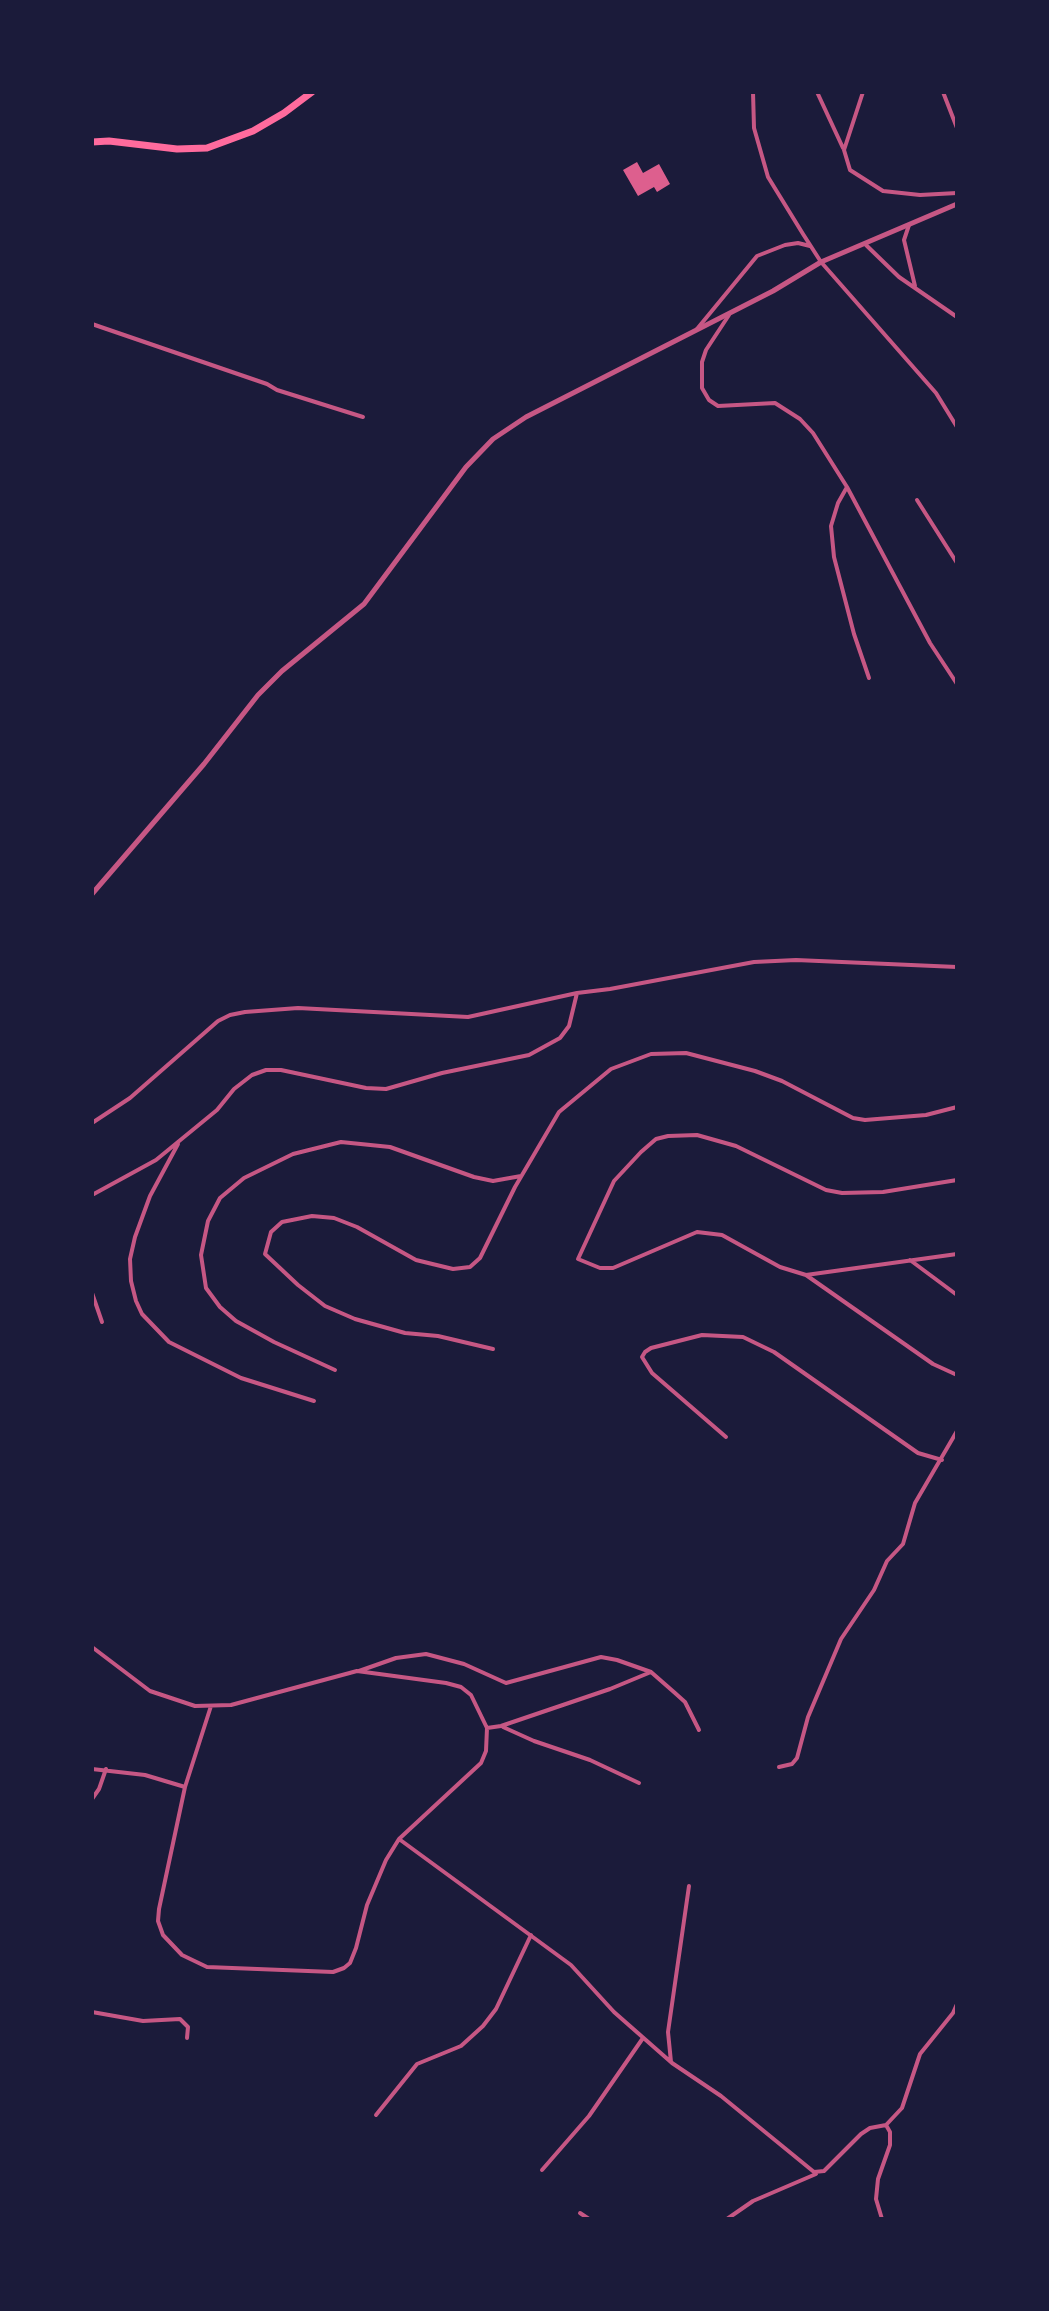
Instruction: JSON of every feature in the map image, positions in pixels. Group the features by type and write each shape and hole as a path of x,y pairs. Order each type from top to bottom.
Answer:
{"main road":[{"path":"92,142 177,149 207,148 253,131 312,92"}],"street":[{"path":"753,92 754,128 768,177 821,262 936,393 957,427"},
{"path":"817,92 850,170 883,191 920,195 957,193"},
{"path":"844,150 863,92"},
{"path":"943,92 957,128"},
{"path":"92,894 204,764 258,695 282,671 364,604 466,467 493,439 526,417 697,330 821,262 957,204"},
{"path":"909,225 904,240 915,288"},
{"path":"697,330 757,256 771,248 793,243 812,248"},
{"path":"866,245 899,277 957,317"},
{"path":"731,312 706,350 702,362 702,388 709,400 718,406 775,403 800,419 813,433 847,487 930,643 957,684"},
{"path":"92,324 363,417"},
{"path":"847,487 831,526 834,557 869,678"},
{"path":"917,500 957,563"},
{"path":"92,1123 130,1098 204,1032 230,1015 298,1008 468,1017 577,993 754,962 796,960 957,967"},
{"path":"92,1195 156,1160 217,1110 242,1082 266,1070 386,1089 529,1055 560,1038 569,1026 577,993"},
{"path":"493,1349 438,1336 405,1333 355,1319 325,1306 265,1254 271,1232 282,1222 312,1216 334,1218 357,1227 416,1260 441,1267 470,1267 480,1258 550,1123 569,1102 611,1069 651,1054 686,1053 755,1071 782,1081 853,1118 865,1120 926,1115 957,1107"},
{"path":"957,1180 883,1192 842,1193 826,1190 736,1146 697,1135 668,1136 656,1139 614,1181 578,1259 607,1269 687,1235 709,1232 735,1241 780,1267 806,1275 933,1364 957,1375"},
{"path":"179,1142 150,1196 135,1237 130,1259 136,1301 148,1320 169,1342 241,1378 314,1401"},
{"path":"335,1370 236,1321 220,1307 206,1288 201,1255 208,1221 220,1198 244,1178 293,1154 341,1142 390,1147 493,1181 521,1176"},
{"path":"806,1275 957,1254"},
{"path":"910,1260 957,1295"},
{"path":"92,1293 102,1322"},
{"path":"726,1437 652,1373 642,1357 645,1352 702,1335 743,1337 774,1352 918,1453 942,1460"},
{"path":"779,1767 792,1764 797,1758 808,1717 841,1639 874,1590 887,1561 903,1544 915,1503 957,1431"},
{"path":"92,1647 150,1691 195,1706 231,1705 396,1658 426,1654 464,1664 506,1683 601,1657 651,1672 685,1702 699,1730"},
{"path":"211,1706 185,1787 159,1909 158,1921 167,1941 182,1955 207,1967 333,1972 350,1963 367,1905 386,1860 399,1839 481,1763 486,1751 487,1728 471,1695 461,1687 357,1671"},
{"path":"487,1728 501,1726 651,1672"},
{"path":"501,1726 590,1760 639,1783"},
{"path":"92,1769 145,1775 185,1787"},
{"path":"92,1799 106,1769"},
{"path":"399,1839 571,1965 614,2012 672,2063 721,2096 808,2169 818,2173"},
{"path":"672,2063 668,2032 689,1886"},
{"path":"376,2115 417,2064 461,2046 483,2026 496,2009 531,1935"},
{"path":"727,2219 753,2201 824,2171 870,2128 886,2125 902,2108 920,2054 957,2004"},
{"path":"92,2012 143,2021 180,2019 188,2027 187,2038"},
{"path":"542,2170 589,2116 643,2038"},
{"path":"882,2219 876,2199 878,2179 890,2145 890,2132 886,2125"},
{"path":"580,2213 589,2219"}],"building":[{"path":"637,162 643,173 659,164 670,184 657,192 654,187 638,196 623,170"}]}
